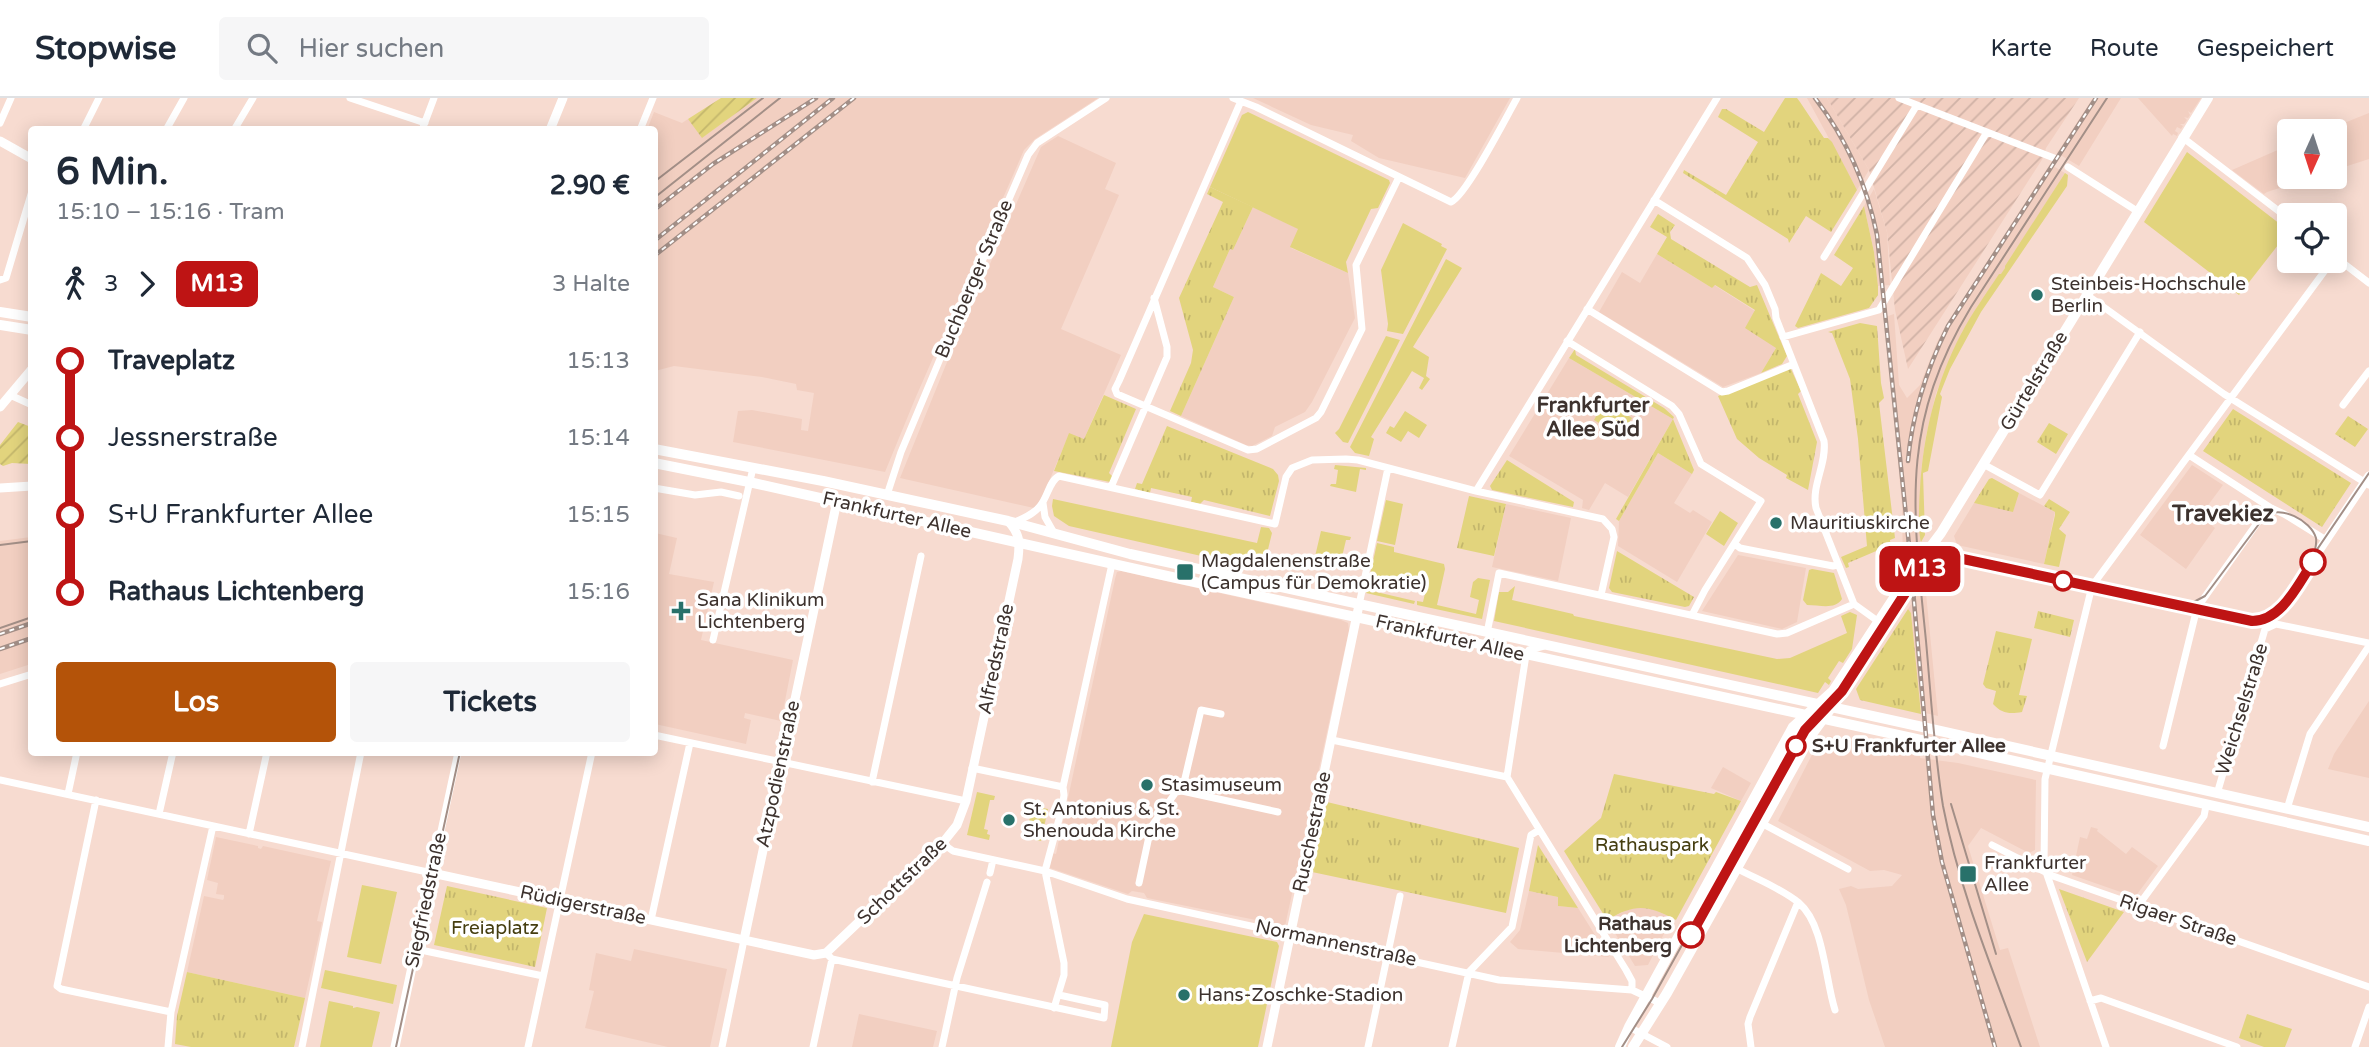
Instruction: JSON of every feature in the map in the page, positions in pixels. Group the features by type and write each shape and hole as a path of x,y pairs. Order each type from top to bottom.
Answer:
{"main road":[{"name":"Gürtelstraße","path":"1620,1047 1793,727 1833,691 1907,578 1928,552 2208,98"},
{"path":"0,312 28,316"},
{"path":"0,325 28,330"},
{"name":"Frankfurter Allee","path":"658,450 1010,522 1121,552 2369,827"},
{"name":"Frankfurter Allee","path":"658,464 749,481 2369,842"},
{"path":"820,497 833,491 866,497 887,495"},
{"path":"836,502 845,497 873,503 887,495"},
{"path":"887,495 892,514"},
{"name":"Gürtelstraße","path":"1633,1047 1822,719 1925,565 1928,552"}],"street":[{"path":"0,123 11,98"},
{"path":"85,126 99,98"},
{"path":"168,126 184,98"},
{"path":"236,126 253,98"},
{"path":"350,98 424,126 434,98"},
{"path":"552,126 563,98"},
{"path":"642,126 653,98"},
{"name":"Buchberger Straße","path":"887,495 901,452 1032,149 1037,143 1106,98"},
{"path":"1399,177 1356,265 1355,274 1363,320 1361,332 1319,416 1256,449 1248,450 1117,394 1115,389 1237,99 1399,177 1447,201 1457,200 1517,98"},
{"path":"1476,491 1717,98"},
{"path":"1899,98 2054,158"},
{"path":"1824,257 1917,105"},
{"path":"1783,337 1879,310 1987,132"},
{"path":"2182,137 2277,210"},
{"path":"0,141 28,157"},
{"path":"2068,167 2137,211"},
{"path":"1654,200 1747,258 1765,285 1825,444 1814,502 1854,604 1879,622"},
{"path":"3,279 28,203"},
{"path":"2347,267 2369,283"},
{"path":"2106,1047 2045,872 2047,769 2092,586 2323,273"},
{"path":"2087,295 2231,398 2367,481"},
{"path":"1111,487 1165,362 1167,351 1154,298"},
{"path":"1587,309 1721,392 1794,364"},
{"path":"1983,464 2040,495 2140,332"},
{"path":"1567,341 1672,406 1679,414 1700,464 1761,501 1692,615"},
{"path":"2343,405 2369,370"},
{"path":"0,407 28,374"},
{"path":"10,395 28,403"},
{"path":"2187,458 2326,540"},
{"path":"1020,542 1017,531 1010,522 1032,514 1043,503 1056,476 1275,524 1286,477 1296,466 1312,460 1346,459 1592,516 1609,524 1614,537 1601,595"},
{"path":"713,640 753,468"},
{"path":"1359,605 1388,468"},
{"name":"Weichselstraße","path":"2217,794 2268,622 2367,481"},
{"path":"0,488 28,486"},
{"path":"658,489 695,495 721,492 739,496"},
{"name":"Atzpodienstraße","path":"722,1047 836,502"},
{"path":"1043,503 1045,517 1054,534"},
{"path":"2163,746 2197,608 2265,512 2272,508"},
{"name":"Alfredstraße","path":"966,801 1020,542"},
{"path":"1735,544 1740,548 1838,565"},
{"path":"1928,552 2369,644 2310,734 2287,809"},
{"path":"872,782 921,556"},
{"path":"1054,1008 1064,963 1045,871 1064,795 1063,787 1112,564"},
{"name":"Frankfurter Allee","path":"1487,633 1499,573 1780,635 1854,604"},
{"name":"Ruschestraße","path":"1267,1047 1359,605"},
{"path":"1545,646 1529,650 1526,655 1507,777 1626,970 1632,981 1632,990"},
{"path":"0,684 28,675"},
{"path":"1182,791 1201,710 1221,714"},
{"path":"658,736 966,801"},
{"path":"1332,740 1507,777"},
{"path":"652,920 690,743"},
{"path":"68,794 76,756"},
{"path":"159,814 172,756"},
{"path":"249,834 266,756"},
{"path":"302,1047 360,756"},
{"name":"Siegfriedstraße","path":"394,1047 457,756"},
{"path":"528,1047 591,756"},
{"path":"972,768 1063,787"},
{"name":"Rüdigerstraße","path":"0,780 814,955 829,956 1104,1018 1105,1005 1059,995"},
{"path":"1139,883 1154,822 1173,795 1182,791 1278,812"},
{"path":"96,800 58,987 171,1013"},
{"name":"Schottstraße","path":"829,956 942,844 957,825 966,801"},
{"path":"2138,906 2204,816 2206,806"},
{"path":"1746,815 1848,869"},
{"path":"168,1047 171,1013 213,826"},
{"path":"1452,1047 1469,972 1512,926 1531,835 1539,830"},
{"name":"Normannenstraße","path":"942,844 953,851 1045,871 1127,899 1499,980 1632,990 1660,1003"},
{"name":"Rigaer Straße","path":"1992,845 2045,872 2369,987"},
{"path":"942,1047 955,986 993,860"},
{"path":"1736,868 1798,902 1808,912 1816,929 1835,1010"},
{"path":"1368,1047 1400,897"},
{"path":"1751,1047 1748,1024 1750,1017 1798,902"},
{"path":"415,948 543,976"},
{"path":"813,1047 829,956"},
{"path":"2090,1001 2101,998 2237,1047"},
{"path":"2355,1047 2369,1007"},
{"path":"1629,1027 1667,1047"}],"shaded area":[{"path":"757,98 1098,98 1035,139 1024,150 885,472 733,442 738,411 752,410 802,419 801,430 808,431 814,393 797,390 796,384 674,366 658,370 658,126 649,126 654,112 682,123 688,119 703,137"},
{"path":"1253,98 1510,98 1465,178 1379,158 1351,141 1353,135 1311,125"},
{"path":"1807,98 1827,98 1869,170 1857,190"},
{"path":"1827,98 2079,98 1908,369 1895,310 1887,232 1869,170"},
{"path":"2093,98 2121,98 2079,166 2057,153"},
{"path":"2138,98 2201,98 2191,113 2188,111 2188,118 2184,117 2187,120 2180,124 2183,126 2181,129 2177,127 2177,136 2172,136"},
{"path":"2369,113 2369,159 2347,166 2347,122"},
{"path":"1058,136 1116,163 1105,189 1119,195 1061,329 1121,355 1084,439 1069,434 1042,498 1034,508 900,478 945,367 1041,147"},
{"path":"2277,150 2277,189 2264,194 2232,170"},
{"path":"2050,164 2065,173 1962,332 1936,393 1921,470 1922,539 1903,568 1902,506 1885,317 1894,314 1899,385 1907,398 1920,385 1937,342 1951,318"},
{"path":"1874,189 1887,232 1890,285 1878,286 1864,206"},
{"path":"1253,207 1299,229 1291,248 1348,273 1355,318 1305,412 1275,427 1272,436 1252,446 1181,416 1234,297 1213,287"},
{"path":"1657,254 1755,311 1776,348 1761,373 1723,387 1599,312 1622,272 1640,283"},
{"path":"1569,358 1673,419 1628,497 1605,483 1589,510 1582,508 1583,500 1509,456"},
{"path":"1658,453 1692,474 1674,503 1690,513 1693,510 1712,522 1677,582 1618,546 1619,521"},
{"path":"2192,465 2223,485 2200,516 2215,528 2186,569 2140,535"},
{"path":"2019,493 2055,512 2044,564 1957,545 1954,536 1974,503 2013,511"},
{"path":"1506,504 1571,518 1558,581 1492,567"},
{"name":"Sana Klinikum Lichtenberg","path":"658,534 677,538 669,574 714,582 701,640 793,660 781,721 745,713 744,718 751,720 746,744 658,725"},
{"path":"28,537 28,665 0,674 0,541"},
{"path":"1738,555 1806,568 1797,622 1782,629 1702,611"},
{"path":"1117,572 1348,623 1349,630 1285,926 1147,898 1144,893 1132,891 1128,894 1050,868 1052,853 1056,854 1115,579"},
{"path":"1925,583 1938,716 1921,712 1911,613 1908,609"},
{"path":"2369,701 2369,778 2328,769 2334,754"},
{"path":"1829,736 1920,755 1920,758 1958,763 2036,780 2035,850 2029,853 1981,828 1968,846 2000,950 2008,948 2040,1047 1885,1047 1869,1000 1846,905 1839,889 1851,886 1858,889 1892,886 1902,875 1884,870 1870,871 1778,821 1818,743"},
{"path":"1723,767 1751,783 1741,801 1711,788"},
{"path":"2091,827 2098,829 2097,831 2126,854 2132,847 2158,866 2135,897 2072,875 2080,837 2087,839"},
{"path":"216,837 258,846 261,849 263,846 331,861 317,921 322,922 305,998 187,972 204,896 224,898 224,895 216,894 218,883 207,880"},
{"path":"1529,891 1558,897 1558,906 1578,908 1609,957 1518,949 1510,942 1520,930"},
{"path":"1633,907 1651,908 1672,918 1648,965 1635,966 1607,920"},
{"path":"634,949 727,969 710,1047 668,1047 585,1028 594,991 589,990 596,953 631,961"},
{"path":"859,1014 937,1031 933,1047 852,1047"}],"green space":[{"path":"721,98 757,98 702,138 688,119"},
{"path":"1785,98 1797,98 1824,138 1832,142 1857,190 1831,232 1806,216 1789,243 1788,239 1683,173 1684,170 1726,195 1758,142 1718,117 1722,109 1764,132"},
{"path":"1248,112 1389,180 1378,208 1371,209 1346,262 1348,273 1290,247 1298,229 1210,187 1242,115"},
{"path":"2187,152 2277,222 2277,246 2239,295 2144,222"},
{"path":"2065,173 2068,175 2067,186 1981,312 1950,369 1940,394 1942,397 1928,471 1923,473 1925,535 1921,542 1919,502 1924,449 1932,409 1944,371 1970,319"},
{"path":"1210,187 1253,207 1213,287 1234,297 1181,416 1170,411 1191,363 1193,350 1179,298 1223,202 1207,194"},
{"path":"1864,206 1874,252 1878,295 1869,308 1798,328 1795,326 1821,273 1841,286 1853,268 1834,255"},
{"path":"1658,214 1675,225 1670,232 1671,239 1750,287 1757,285 1787,356 1782,364 1761,373 1776,348 1745,328 1755,310 1715,285 1712,288 1657,254 1667,237 1650,227"},
{"path":"1403,223 1447,249 1403,334 1387,331 1381,270"},
{"path":"1446,259 1462,268 1413,347 1429,357 1426,376 1430,379 1422,390 1419,388 1424,378 1412,371 1371,437 1374,439 1369,456 1355,453 1350,447"},
{"path":"1860,323 1877,326 1884,398 1879,403 1895,538 1890,540 1891,548 1888,546 1848,563 1849,567 1846,568 1841,557 1867,546 1850,379 1832,333 1828,332"},
{"path":"1386,336 1400,340 1348,443 1343,442 1335,433"},
{"path":"1575,349 1576,355 1664,408 1673,419 1569,358"},
{"path":"1790,367 1801,391 1798,394 1817,442 1808,490 1786,478 1787,475 1759,458 1737,439 1718,396"},
{"path":"1104,395 1136,409 1109,473 1113,477 1110,482 1054,471 1069,433 1084,439"},
{"path":"1601,407 1616,415 1619,410 1632,418 1621,436 1594,420"},
{"path":"2233,409 2351,483 2322,527 2203,451"},
{"path":"1405,411 1427,425 1419,438 1408,431 1401,442 1386,433 1390,426 1394,428"},
{"path":"2348,416 2368,429 2355,447 2335,434"},
{"path":"1673,419 1694,470 1692,474 1658,453 1619,521 1616,519"},
{"path":"18,422 28,426 28,464 0,464 0,445"},
{"path":"2049,423 2068,434 2056,454 2037,442"},
{"path":"1167,426 1273,469 1279,481 1270,516 1204,500 1200,504 1191,502 1192,497 1151,488 1150,493 1135,489 1137,483 1142,484"},
{"path":"1507,460 1574,502 1573,507 1492,490 1490,486"},
{"path":"1335,465 1366,468 1360,469 1356,492 1330,486 1336,484 1338,470 1334,469"},
{"path":"1992,478 2019,493 2013,512 1974,503"},
{"path":"1469,496 1506,504 1494,556 1457,548"},
{"path":"1053,499 1257,543 1261,527 1269,528 1272,533 1263,570 1069,526 1054,516"},
{"path":"2049,499 2070,512 2059,529 2066,535 2059,567 2044,564 2055,515 2055,512 2044,506"},
{"path":"1386,500 1403,504 1395,545 1377,541"},
{"path":"1720,511 1738,523 1724,546 1706,534"},
{"path":"1321,531 1351,537 1346,540 1341,561 1347,563 1345,570 1313,565"},
{"path":"1377,543 1394,547 1394,552 1444,564 1437,605 1476,614 1479,600 1470,597 1473,582 1478,578 1490,580 1482,619 1417,605 1417,601 1423,602 1426,589 1376,577 1372,591 1415,601 1414,604 1366,593"},
{"path":"1617,551 1694,597 1689,606 1612,592 1609,588"},
{"path":"1809,570 1834,573 1842,599 1835,605 1807,605 1803,600"},
{"path":"1515,586 1512,600 1574,616 1777,659 1790,658 1847,633 1841,616 1850,612 1857,615 1852,649 1843,663 1839,661 1828,678 1831,681 1829,685 1825,682 1818,693 1494,621 1499,592 1508,592"},
{"path":"1908,609 1911,613 1921,714 1860,700 1856,689"},
{"path":"2038,611 2074,620 2070,637 2034,628"},
{"path":"1996,631 2032,639 2019,695 2027,696 2022,712 2000,710 1993,704 1996,691 1983,684"},
{"name":"Rathauspark","path":"1614,774 1714,794 1716,792 1741,801 1676,920 1657,911 1642,908 1626,911 1607,920 1564,851 1601,818"},
{"path":"977,792 995,796 994,800 990,800 984,829 988,830 989,840 967,835"},
{"path":"1327,802 1519,848 1506,913 1312,872"},
{"path":"1032,806 1048,809 1041,841 1026,838"},
{"path":"1538,845 1578,908 1558,906 1558,897 1529,891"},
{"path":"362,885 397,892 381,964 347,957"},
{"name":"Freiaplatz","path":"447,886 547,908 535,967 434,945"},
{"path":"2059,889 2124,912 2087,962"},
{"name":"Hans-Zoschke-Stadion","path":"1144,914 1277,942 1279,946 1258,1047 1111,1047 1132,942"},
{"path":"325,970 397,985 393,1004 321,988"},
{"path":"187,972 305,998 294,1047 191,1047 175,1044 177,1016"},
{"path":"329,1001 380,1012 372,1047 320,1047"},
{"path":"2247,1014 2292,1029 2285,1047 2264,1047 2239,1038"}],"tram line":[{"path":"658,179 763,98"},
{"path":"658,195 780,98"},
{"path":"2021,1047 1967,898 1943,806 1917,550 1917,469 1922,430 1932,391 1948,350 1971,307 2107,98"},
{"path":"1622,1047 1652,999 1802,729 1839,690 1923,561 1937,554 1953,554 2259,618 2267,616 2280,604 2369,473"},
{"path":"2188,605 2205,596 2265,516 2271,513 2286,513 2308,525 2316,538 2314,555"},
{"path":"0,545 28,542"},
{"name":"M13","path":"1691,935 1805,730 1842,691 1928,560 1949,556 2252,621 2267,619 2277,613 2313,562"},
{"path":"0,628 28,618"},
{"path":"396,1047 459,756"},
{"path":"1951,804 1996,954"}],"railway":[{"path":"658,207 713,164 816,98"},
{"path":"658,238 833,98"},
{"path":"658,253 854,98"},
{"path":"1815,98 1854,163 1877,235 1933,815 1942,862 1995,1047"},
{"path":"1908,461 1922,392 1933,358 1948,326 2096,98"},
{"path":"0,634 28,624"},
{"path":"0,649 28,639"}],"place":[{"name":"Steinbeis-Hochschule Berlin","path":"2037,295"},
{"name":"Mauritiuskirche","path":"1776,523"},
{"name":"Magdalenenstraße (Campus für Demokratie)","path":"1185,572"},
{"name":"Sana Klinikum Lichtenberg","path":"681,611"},
{"name":"S+U Frankfurter Allee","path":"1796,746"},
{"name":"Stasimuseum","path":"1147,785"},
{"name":"St. Antonius & St. Shenouda Kirche","path":"1009,820"},
{"name":"Frankfurter Allee","path":"1968,874"},
{"name":"Rathaus Lichtenberg","path":"1691,935"},
{"name":"Hans-Zoschke-Stadion","path":"1184,995"}],"district":[{"name":"Frankfurter Allee Süd","path":"1593,417"},
{"name":"Travekiez","path":"2223,514"}]}
